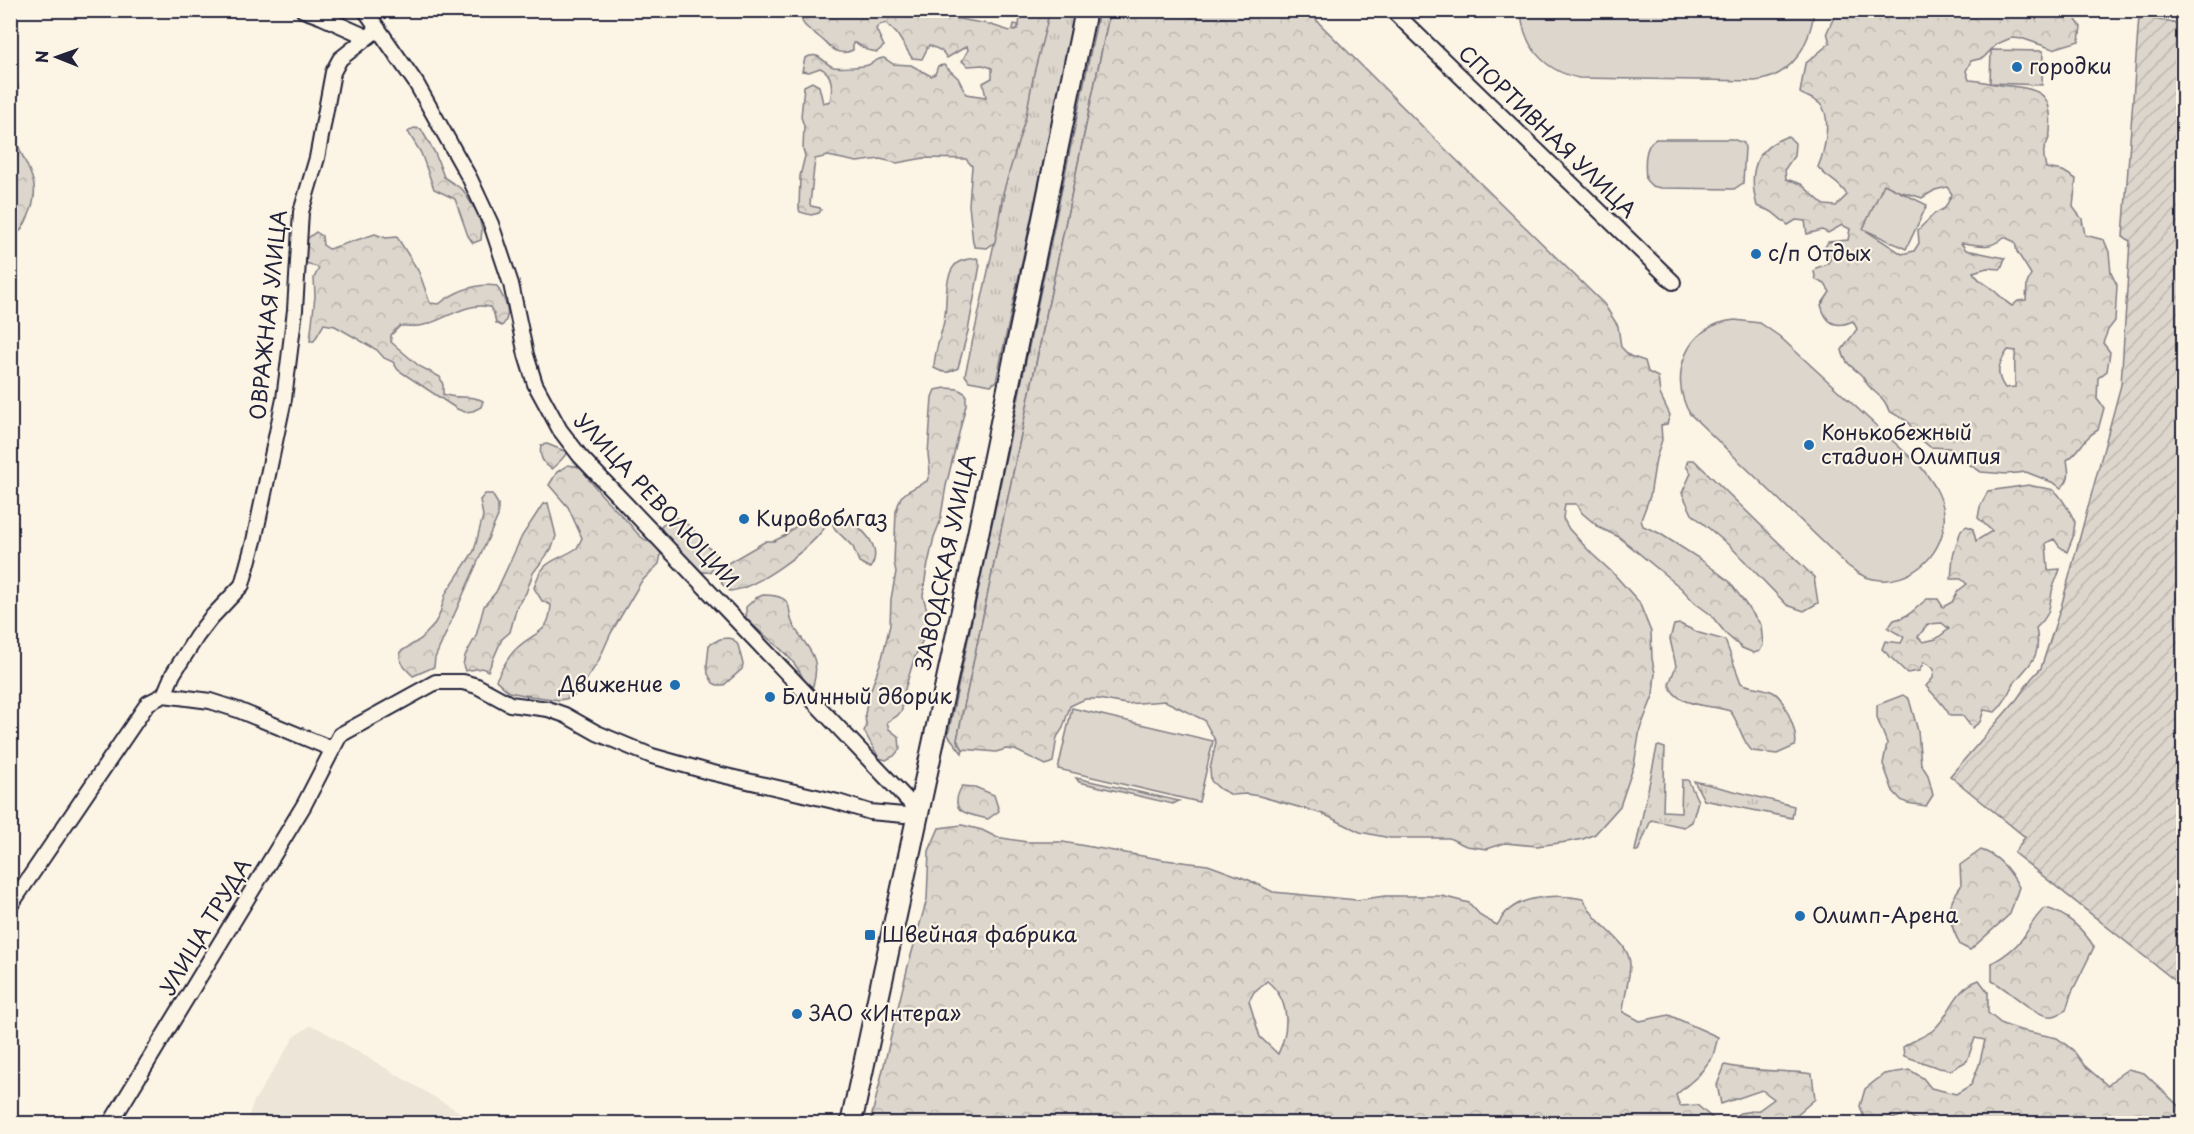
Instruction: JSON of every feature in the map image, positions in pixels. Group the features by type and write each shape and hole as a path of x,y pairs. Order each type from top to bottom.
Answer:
{"main road":[{"name":"ЗАВОДСКАЯ УЛИЦА","path":"851,1124 970,573 1086,10"}],"street":[{"path":"303,10 372,33"},
{"name":"УЛИЦА РЕВОЛЮЦИИ","path":"365,10 372,33 410,74 470,178 491,224 511,284 526,355 535,384 560,430 593,470 918,811"},
{"name":"СПОРТИВНАЯ УЛИЦА","path":"1392,10 1673,282"},
{"name":"ОВРАЖНАЯ УЛИЦА","path":"164,695 173,674 197,636 242,585 254,541 284,399 295,310 303,201 317,158 333,72 340,58 372,33"},
{"name":"УЛИЦА ТРУДА","path":"110,1124 304,805 340,735 436,681 464,682 477,686 510,704 548,709 652,756 702,770 870,812 904,815 918,811"},
{"path":"10,906 148,703 164,695 210,701 238,710 332,749"}],"shaded area":[{"path":"310,1026 318,1028 478,1123 246,1123 254,1101 295,1036"}],"green space":[{"path":"1521,10 1814,11 1808,36 1797,57 1779,73 1755,81 1579,78 1567,75 1546,63 1531,46 1526,36"},
{"path":"801,11 924,11 988,24 1010,31 1017,29 1021,11 1050,11 1026,116 1003,193 995,242 987,248 975,247 973,243 969,205 972,166 966,159 924,158 897,163 880,159 857,162 828,156 815,159 810,204 821,210 811,215 800,212 800,176 805,156 804,126 801,117 804,86 812,82 819,86 823,103 830,101 832,91 830,77 824,70 820,68 809,72 802,71 805,58 815,56 834,67 841,67 865,66 884,58 893,64 911,65 931,76 935,74 938,66 944,65 958,78 966,94 986,97 983,83 992,78 992,68 983,65 968,66 962,61 968,50 967,46 947,58 942,51 929,45 922,59 912,58 897,34 886,23 879,25 876,29 884,46 877,52 853,43 853,50 838,52 806,27 802,21"},
{"path":"1029,11 1076,11 996,382 991,385 969,381 965,375 1005,194 987,191 983,172 1014,24 1025,26"},
{"path":"1099,11 1110,11 957,740 963,749 962,753 948,735"},
{"path":"1110,11 1310,11 1319,23 1436,140 1604,304 1618,326 1621,347 1630,356 1645,361 1648,372 1658,377 1660,394 1670,415 1667,424 1661,425 1662,440 1656,459 1650,496 1641,520 1643,526 1659,533 1700,559 1729,581 1761,625 1763,645 1760,651 1754,653 1742,648 1727,635 1710,614 1619,537 1600,528 1582,513 1576,504 1565,504 1563,518 1569,529 1639,602 1651,632 1655,673 1653,696 1640,729 1634,765 1620,806 1595,834 1567,842 1537,846 1505,843 1487,849 1466,846 1449,838 1390,838 1360,832 1323,814 1259,796 1232,795 1211,781 1210,769 1216,742 1204,720 1165,701 1126,704 1085,699 1070,706 1063,728 1057,737 1053,762 1046,765 1015,750 1006,749 996,752 963,749 957,740"},
{"path":"1837,11 2073,11 2072,14 2081,27 2079,41 2053,49 2024,39 2011,38 1997,44 1983,58 1971,61 1966,71 1969,80 2033,90 2046,99 2051,118 2050,135 2044,152 2046,168 2063,171 2076,179 2073,207 2082,219 2085,235 2104,240 2109,252 2111,273 2117,285 2115,321 2108,330 2103,343 2110,352 2107,371 2098,378 2097,399 2104,408 2098,430 2092,433 2067,460 2068,478 2061,488 2026,472 2007,474 1981,472 1949,448 1930,447 1919,438 1907,421 1889,411 1883,399 1848,363 1843,354 1842,350 1857,329 1853,321 1841,324 1832,323 1821,305 1830,292 1825,284 1816,280 1814,272 1816,268 1827,264 1832,257 1824,249 1828,242 1848,240 1850,229 1842,225 1828,233 1822,230 1807,234 1805,221 1796,220 1788,225 1772,212 1757,206 1753,183 1756,163 1768,147 1788,136 1795,143 1794,156 1785,169 1786,179 1801,184 1824,205 1836,206 1847,195 1818,167 1823,153 1827,126 1824,110 1818,102 1800,93 1805,64 1830,43 1827,32","holes":["1947,187 1952,194 1945,208 1934,214 1918,230 1919,243 1914,251 1902,254 1865,230 1874,207 1883,194 1897,191 1922,198 1935,190","2004,237 2015,242 2017,252 2031,274 2027,284 2026,300 2018,301 2012,306 1973,272 1987,268 2001,269 2005,258 1966,250 1961,243 1984,246","2008,350 2016,351 2015,387 2005,388 2000,378 2000,364"]},
{"path":"2139,16 2184,25 2183,987 2014,853 2025,837 1950,776 2041,668 2061,607 2121,385 2130,241 2123,237"},
{"name":"городки","path":"1991,50 2043,51 2042,85 1990,83"},
{"path":"11,72 18,86 15,123 17,142 30,171 34,190 33,202 24,226 11,241"},
{"path":"414,128 421,129 435,153 444,177 463,190 478,214 482,229 481,240 473,243 468,236 455,199 434,189 421,153 408,132"},
{"path":"1656,139 1732,139 1744,143 1743,183 1734,189 1652,186 1646,180 1646,157 1649,146"},
{"path":"1884,184 1927,205 1906,249 1863,229"},
{"path":"316,232 322,236 323,245 329,249 375,234 386,238 397,237 419,272 430,303 439,304 452,295 474,287 497,286 508,311 506,321 502,326 496,323 490,307 481,306 464,309 424,325 400,326 391,335 391,342 419,366 440,377 443,394 478,399 483,401 481,407 465,412 457,409 398,370 393,362 384,358 377,350 335,326 324,324 314,341 310,341 315,296 314,278 319,268 304,262 304,241"},
{"path":"977,258 980,265 968,331 958,368 948,372 940,371 934,368 934,362 944,321 949,277 957,263"},
{"name":"Конькобежный стадион Олимпия","path":"1735,320 1760,323 1779,336 1921,467 1929,478 1941,500 1944,527 1933,553 1913,572 1887,580 1873,579 1863,576 1848,566 1690,414 1683,399 1681,383 1681,368 1686,354 1704,331 1718,324"},
{"path":"958,389 966,394 966,405 946,486 940,522 934,537 926,573 923,596 928,614 926,633 914,659 902,699 902,710 887,722 889,729 899,737 900,749 886,760 879,758 864,731 868,698 882,658 890,625 891,599 896,572 894,562 896,511 901,497 927,481 930,472 928,454 932,397 935,390"},
{"path":"547,444 567,452 552,469 544,462 540,453 541,445"},
{"path":"1688,460 1694,460 1814,577 1818,603 1804,611 1787,605 1731,547 1692,514 1682,493 1691,473 1686,466"},
{"path":"568,465 581,467 606,500 641,536 656,545 661,554 659,564 641,582 611,633 598,662 577,694 559,700 509,692 496,680 514,651 548,622 551,605 542,601 534,588 541,571 551,562 577,548 582,538 568,507 549,485 557,472"},
{"path":"2029,485 2053,490 2062,499 2075,522 2073,537 2067,552 2054,539 2046,543 2048,570 2060,569 2048,612 2036,628 2037,648 2032,662 2011,688 2000,707 1995,712 1984,710 1980,722 1972,728 1963,716 1950,716 1926,686 1933,678 1934,669 1924,662 1919,671 1907,673 1882,649 1885,641 1901,643 1904,637 1888,628 1894,620 1908,614 1927,599 1938,599 1943,607 1952,602 1958,591 1967,584 1961,579 1951,579 1953,556 1961,530 1967,526 1973,529 1976,541 1992,531 1978,518 1980,507 1988,491","holes":["1942,623 1949,629 1936,639 1923,642 1918,637 1928,624"]},
{"path":"485,494 492,494 498,504 498,516 435,658 434,667 413,676 401,662 400,652 421,639 433,626 439,616 446,593 474,551 483,516 480,500"},
{"path":"548,503 556,536 552,548 533,573 526,593 517,606 510,632 502,639 488,671 482,668 465,671 463,665 465,656 476,636 484,606 496,592 522,536 543,504"},
{"path":"828,514 846,519 864,532 874,550 874,559 870,568 859,562 853,547 835,529"},
{"path":"671,517 689,526 716,555 710,572 693,568 664,534 661,527"},
{"path":"807,517 818,518 827,524 797,555 754,583 730,591 722,584 720,575 728,563 766,541 774,541 784,536"},
{"path":"763,595 777,596 787,602 796,631 814,657 813,686 806,686 788,656 746,618 746,607"},
{"path":"1680,624 1699,633 1725,640 1741,683 1769,690 1777,695 1786,708 1793,725 1795,746 1777,754 1752,751 1730,711 1686,701 1673,692 1669,684 1676,666 1670,639 1674,625"},
{"path":"720,639 733,639 738,645 743,664 742,669 724,685 717,685 713,683 708,674 709,645"},
{"path":"1903,695 1909,699 1918,731 1921,764 1928,775 1933,795 1926,806 1901,800 1893,791 1883,764 1887,743 1877,718 1877,705"},
{"path":"1072,708 1213,741 1199,802 1058,769"},
{"path":"1657,747 1665,748 1663,811 1681,812 1682,780 1688,780 1698,801 1692,822 1684,827 1651,820 1638,851 1635,851"},
{"path":"1076,778 1179,801 1173,804 1079,782"},
{"path":"1694,781 1794,806 1792,818 1704,800"},
{"path":"962,786 975,787 994,795 999,811 988,819 961,811 957,802"},
{"path":"962,825 982,830 996,837 1027,842 1063,842 1208,865 1249,880 1273,892 1357,900 1385,896 1442,896 1469,903 1482,917 1497,925 1507,911 1525,901 1555,896 1583,899 1594,916 1618,939 1627,952 1630,966 1623,1012 1640,1021 1669,1015 1718,1037 1713,1056 1699,1075 1676,1095 1680,1106 1697,1105 1718,1123 870,1123 908,966 927,899 929,851 939,828","holes":["1267,981 1275,989 1286,1015 1285,1034 1278,1054 1260,1037 1249,1001 1254,992"]},
{"path":"1981,850 1993,856 2003,865 2019,887 2010,914 1970,950 1960,945 1951,922 1950,909 1955,894 1961,886 1960,865"},
{"path":"2045,908 2060,913 2073,923 2094,947 2071,994 2066,1010 2053,1016 2039,1013 1992,981 1992,963 2019,943"},
{"path":"1979,980 1988,992 1988,1013 2002,1024 2057,1038 2073,1050 2084,1065 2108,1086 2128,1069 2144,1073 2183,1110 2183,1123 1917,1124 1917,1121 1907,1114 1880,1123 1865,1121 1860,1106 1865,1089 1884,1074 1910,1070 1923,1078 1931,1088 1956,1094 1971,1085 1985,1040 1975,1038 1967,1061 1951,1070 1904,1056 1903,1047 1939,1025 1963,990"},
{"path":"1725,1065 1746,1069 1812,1074 1815,1099 1787,1123 1723,1123 1740,1113 1759,1110 1774,1099 1762,1090 1721,1104 1717,1085"}],"place":[{"name":"городки","path":"2017,67"},
{"name":"с/п Отдых","path":"1756,254"},
{"name":"Конькобежный стадион Олимпия","path":"1809,445"},
{"name":"Кировоблгаз","path":"744,519"},
{"name":"Движение","path":"675,685"},
{"name":"Блинный дворик","path":"770,697"},
{"name":"Олимп-Арена","path":"1800,916"},
{"name":"Швейная фабрика","path":"870,935"},
{"name":"ЗАО «Интера»","path":"797,1014"}]}
